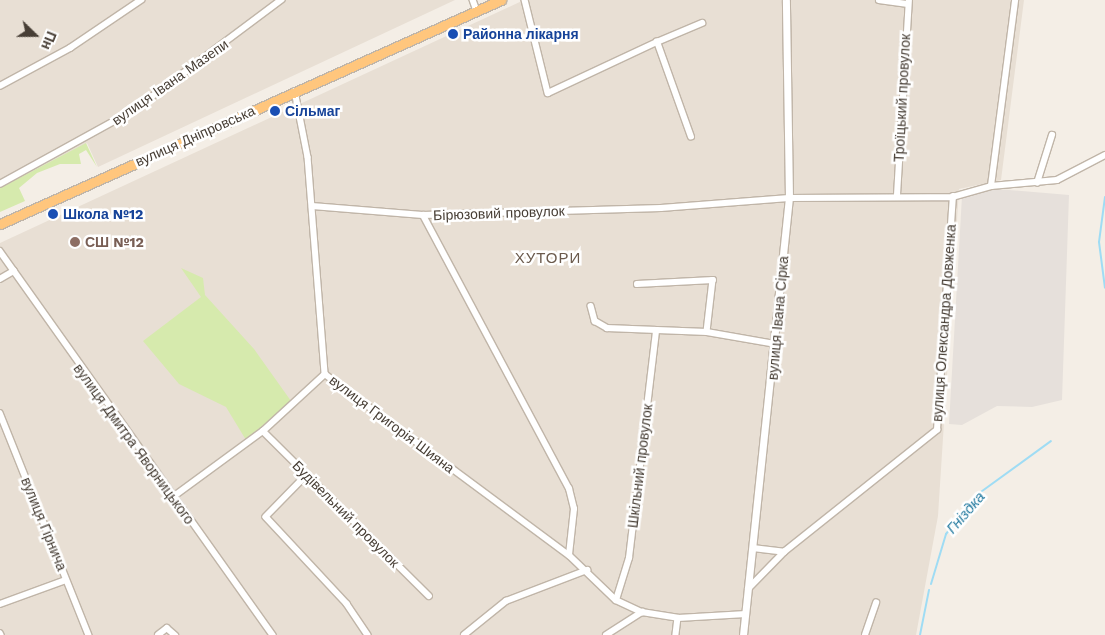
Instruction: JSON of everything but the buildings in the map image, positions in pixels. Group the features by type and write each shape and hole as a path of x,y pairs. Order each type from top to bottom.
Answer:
{"highway":[{"name":"вулиця Дніпровська","path":"0,224 501,0"}],"street":[{"path":"0,86 70,48 141,0"},
{"name":"вулиця Івана Мазепи","path":"0,184 134,110 281,0"},
{"path":"473,0 477,11"},
{"path":"525,0 548,93 702,23"},
{"name":"вулиця Івана Сірка","path":"743,635 776,344 789,198 786,0"},
{"path":"879,0 909,2"},
{"path":"991,186 1015,0"},
{"name":"Троїцький провулок","path":"897,196 909,2"},
{"path":"657,42 692,137"},
{"name":"вулиця Григорія Шияна","path":"295,91 312,206 325,374 569,555 587,570 616,600 642,612 678,618 746,614"},
{"path":"1037,183 1052,135"},
{"path":"952,197 991,186 1037,183 1070,175 1105,155"},
{"name":"Бірюзовий провулок","path":"569,555 574,509 569,489 423,215 661,208 789,198 952,197"},
{"name":"вулиця Олександра Довженка","path":"748,589 784,552 937,430 952,197"},
{"path":"312,206 423,215"},
{"name":"вулиця Дмитра Яворницького","path":"0,251 172,497 273,635"},
{"path":"0,279 14,271"},
{"path":"636,284 713,280 707,332"},
{"path":"591,306 592,315 600,325 656,331 707,332 776,344"},
{"name":"Шкільний провулок","path":"616,600 629,558 656,331"},
{"path":"172,497 264,432 325,374"},
{"name":"вулиця Гірнича","path":"0,413 89,635"},
{"name":"Будівельний провулок","path":"264,432 306,476 429,596"},
{"path":"306,476 266,517 347,604 368,635"},
{"path":"753,548 784,552"},
{"path":"464,635 506,601 587,570"},
{"path":"0,604 66,580"},
{"path":"865,635 876,603"},
{"path":"606,635 642,612"},
{"path":"676,635 678,618"},
{"path":"158,635 167,628 175,635"}],"shaded area":[{"path":"0,0 455,0 98,167 87,143 0,188"},
{"path":"524,0 1024,0 1001,180 959,189 938,516 916,635 0,635 0,243"},
{"path":"997,189 1069,195 1062,400 1032,407 997,406 962,425 949,424 962,196"}],"green space":[{"path":"86,143 97,167 86,150 79,154 81,164 60,164 37,173 19,188 25,201 0,212 0,188"},
{"path":"181,268 203,278 205,295 254,349 291,401 246,440 226,407 179,384 143,341 201,297"}],"waterway":[{"path":"1105,197 1099,242 1105,288"},
{"name":"Гніздка","path":"931,584 946,534 978,494 1051,441"},
{"name":"Гніздка","path":"920,635 929,590"}],"place":[{"name":"Районна лікарня","path":"453,34"},
{"name":"Сільмаг","path":"275,111"},
{"name":"Школа №12","path":"53,214"},
{"name":"СШ №12","path":"75,242"}],"district":[{"name":"ХУТОРИ","path":"548,259"}]}
